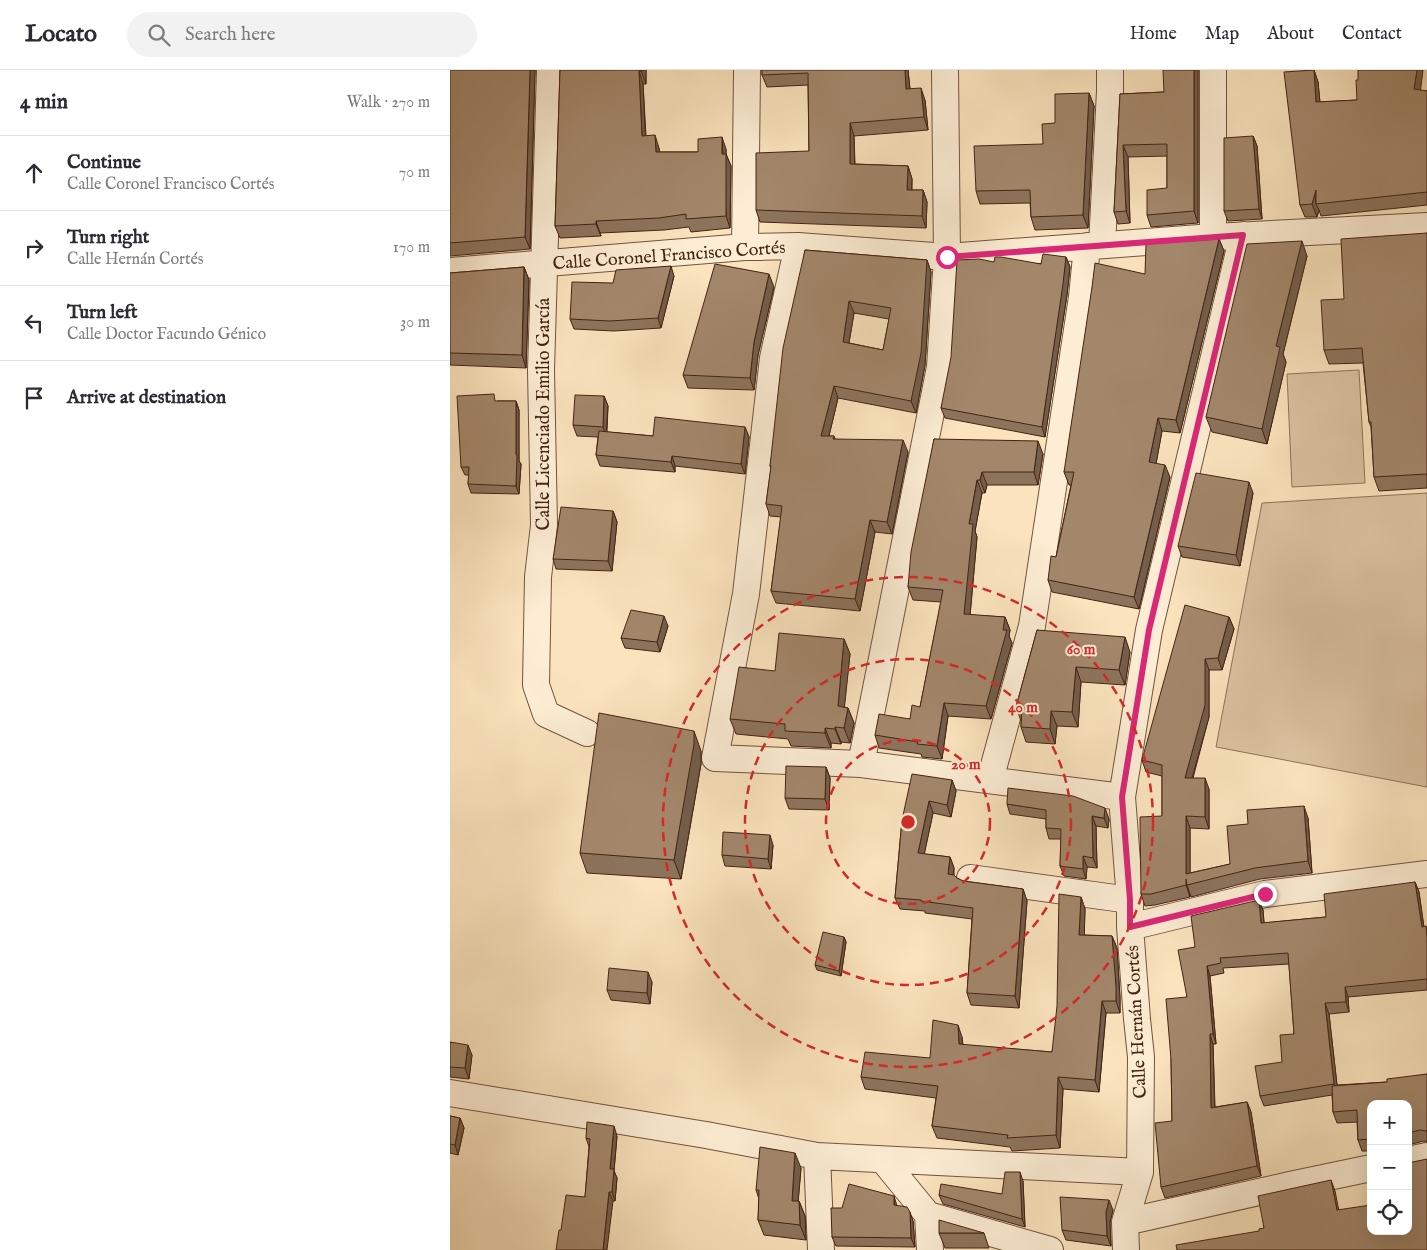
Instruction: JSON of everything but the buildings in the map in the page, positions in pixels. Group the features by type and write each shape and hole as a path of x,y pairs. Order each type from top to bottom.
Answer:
{"street":[{"name":"Calle Licenciado Emilio García","path":"550,70 541,370 544,525 538,577 536,685 546,714 586,733"},
{"path":"744,247 747,70"},
{"path":"861,764 940,367 947,257 945,70"},
{"path":"990,780 1032,626 1080,306 1094,245 1110,91 1110,70"},
{"path":"1213,70 1213,237"},
{"name":"Calle Coronel Francisco Cortés","path":"450,271 744,247 798,246 947,257 1243,235 1427,226"},
{"name":"Calle Hernán Cortés","path":"1126,1250 1125,1222 1140,1172 1141,1057 1136,1019 1130,900 1122,797 1149,630 1243,235"},
{"path":"798,246 773,358 746,594 715,758 861,764 1122,797"},
{"path":"1130,927 1265,894 1427,874"},
{"path":"970,878 1130,900"},
{"path":"450,1094 706,1135 817,1156 1140,1172"},
{"path":"817,1156 821,1250"},
{"path":"1412,1159 1427,1156"},
{"path":"882,1160 928,1215 1050,1250"},
{"path":"1125,1222 1367,1169"},
{"path":"928,1215 930,1250"}],"shaded area":[{"path":"1359,370 1365,483 1292,487 1287,374"},
{"path":"1427,493 1427,787 1216,747 1262,503"}],"route":[{"path":"947,257 1243,235 1149,630 1122,797 1130,900 1130,927 1265,894"}]}
